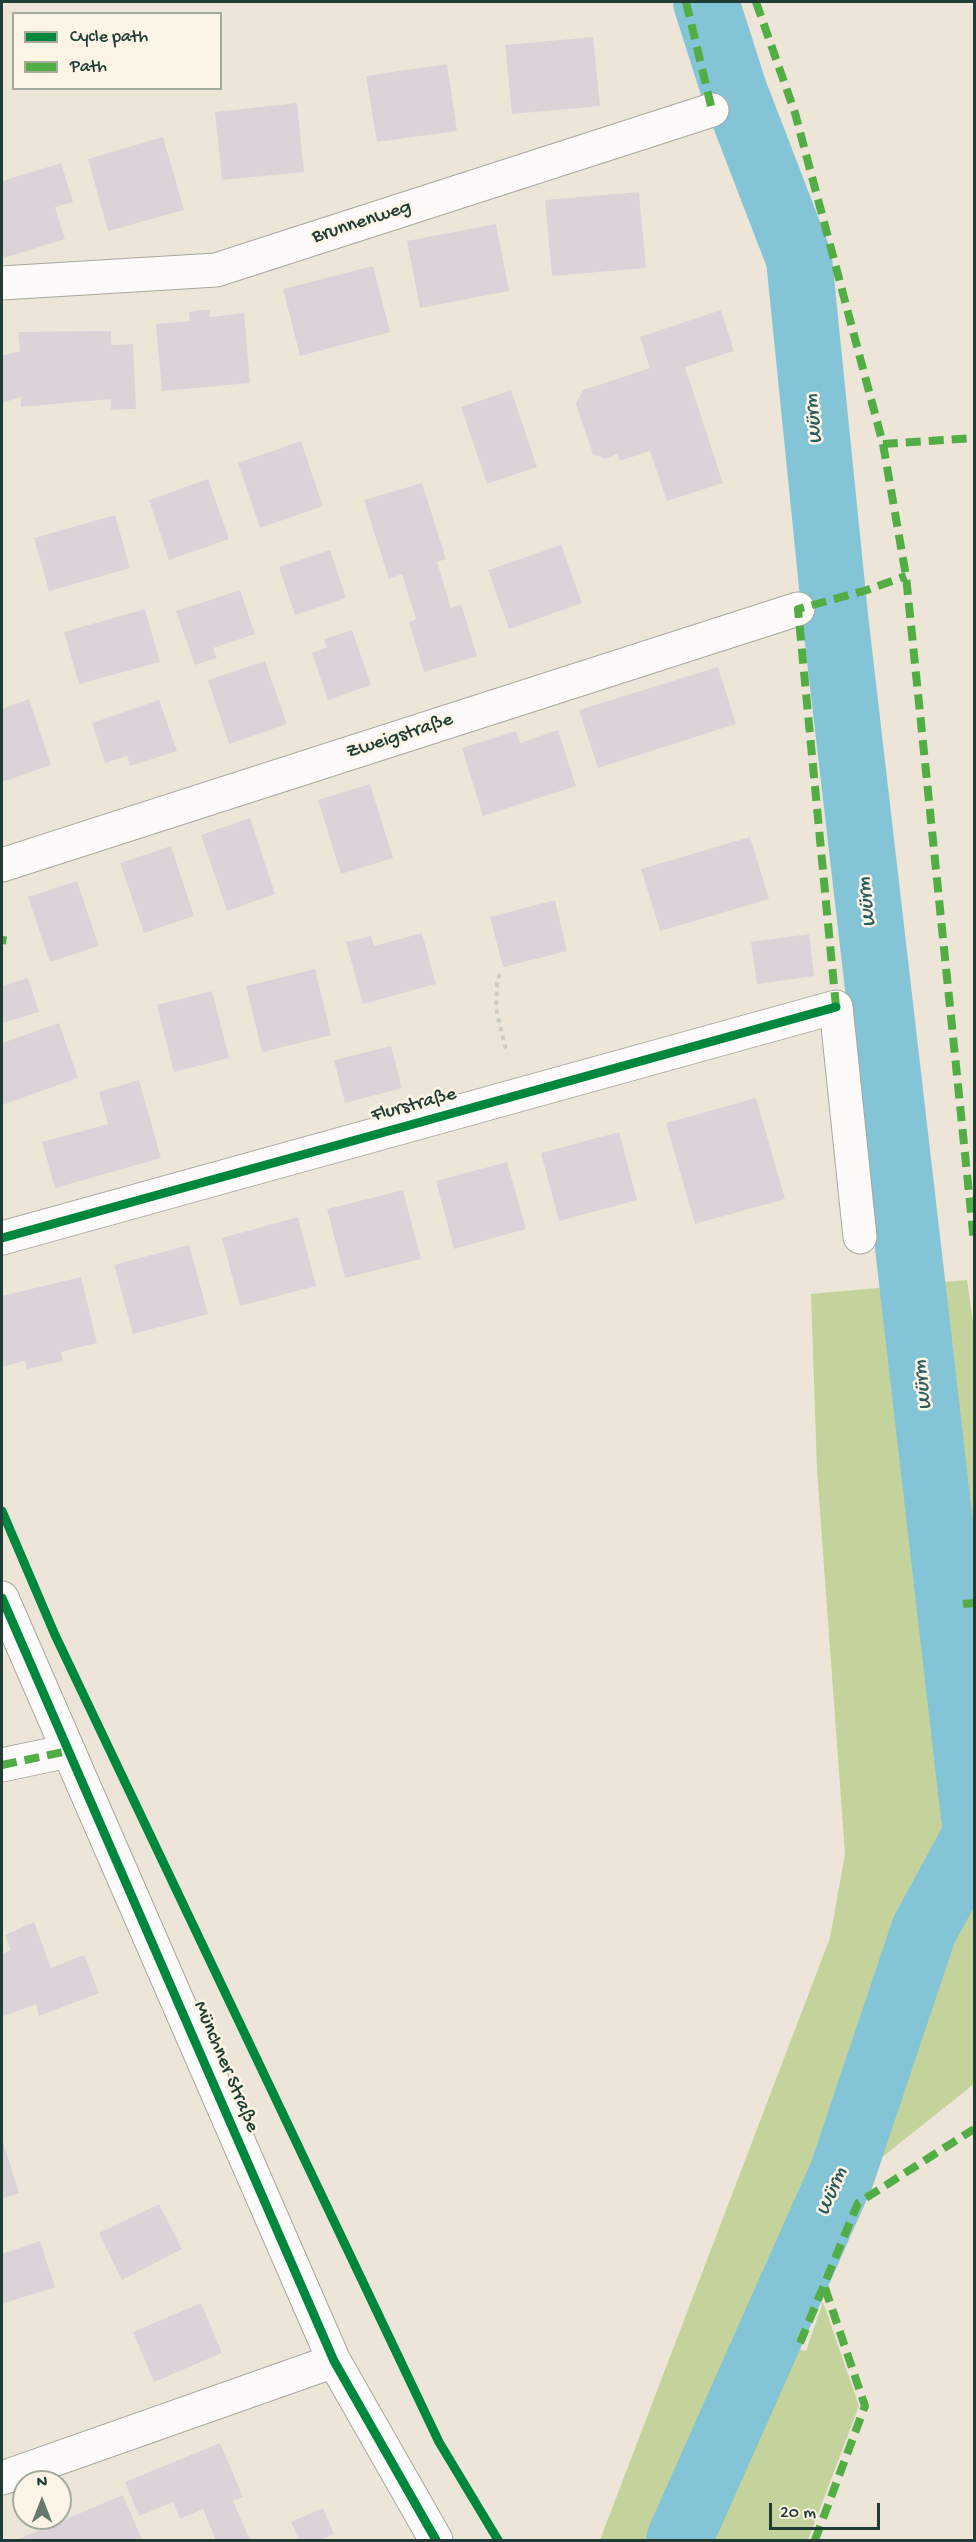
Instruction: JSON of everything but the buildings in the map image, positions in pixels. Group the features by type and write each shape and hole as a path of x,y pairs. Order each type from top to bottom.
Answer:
{"street":[{"name":"Brunnenweg","path":"2,283 216,270 712,110"},
{"name":"Zweigstraße","path":"2,865 798,609"},
{"name":"Flurstraße","path":"2,1238 836,1007 860,1237"},
{"name":"Münchner Straße","path":"2,1598 334,2361 436,2541"},
{"path":"2,1765 68,1751"},
{"path":"2,2478 334,2361"}],"path":[{"path":"500,974 497,982 496,1009 507,1054"},
{"path":"2,1511 28,1573"},
{"path":"116,1764 439,2442 498,2541"}],"green space":[{"path":"967,1280 974,1329 974,2084 881,2158 852,2197 790,2347 806,2351 823,2302 859,2406 808,2540 600,2540 830,1938 845,1854 817,1470 811,1294"}],"waterway":[{"name":"Würm","path":"706,2 734,90 799,259 835,616 974,1817"},
{"name":"Würm","path":"679,2540 842,2174 924,1930 974,1838"}],"marked path":[{"path":"686,2 712,110"},
{"path":"756,2 795,113 883,444 974,438"},
{"path":"883,444 906,576 974,1242"},
{"path":"836,1007 798,609 867,590 906,576"},
{"path":"2,944 3,936"},
{"path":"963,1604 974,1603"},
{"path":"2,1765 68,1751"},
{"path":"800,2343 858,2203 974,2129"},
{"path":"815,2540 865,2406 824,2285"}],"cycle path":[{"path":"2,1238 836,1007"},
{"path":"2,1511 55,1635 439,2442 498,2540"},
{"path":"2,1598 334,2361 436,2540"}]}
